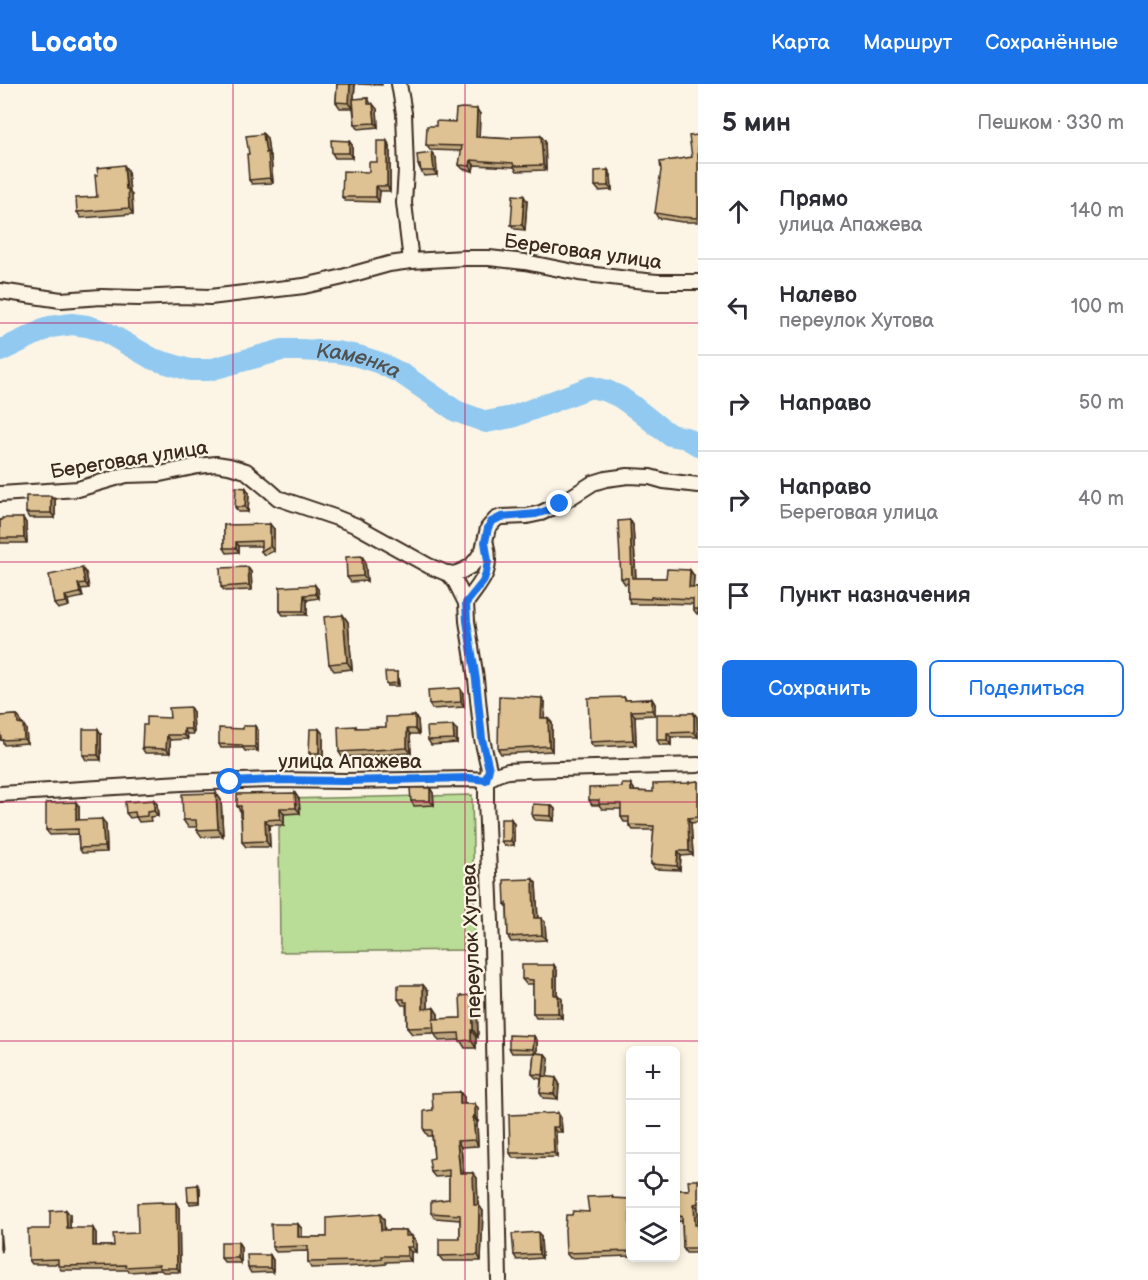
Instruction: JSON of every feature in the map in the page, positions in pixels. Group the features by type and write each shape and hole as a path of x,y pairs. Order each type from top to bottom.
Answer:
{"street":[{"path":"399,84 404,113 406,170 404,210 411,261"},
{"name":"Береговая улица","path":"0,291 61,300 102,297 210,297 304,286 389,264 489,258 619,278 657,282 698,282"},
{"name":"Береговая улица","path":"0,494 78,489 126,475 160,474 216,464 229,466 246,471 278,498 357,526 395,549 448,573"},
{"path":"448,573 462,571 471,566 483,550 488,528 496,519 541,513 593,483 628,476 650,477 698,485"},
{"path":"448,573 466,603 483,582 486,573 488,561 485,542"},
{"name":"переулок Хутова","path":"466,603 482,739 489,769 486,780 500,1280"},
{"name":"улица Апажева","path":"0,794 272,780 469,778 486,780 508,771 698,765"}],"green space":[{"path":"472,795 475,950 280,952 279,827 284,825 283,799"}],"building":[{"path":"337,84 350,84 349,103 336,102"},
{"path":"368,98 368,104 373,104 375,123 355,124 353,99"},
{"path":"456,109 477,109 476,137 512,139 512,137 541,136 543,165 514,166 513,163 471,160 470,166 459,165 462,146 426,145 427,126 436,126 436,121 455,122"},
{"path":"263,134 266,153 268,152 270,178 249,180 246,136"},
{"path":"698,135 698,218 655,213 660,162 692,157 689,136"},
{"path":"331,140 349,141 349,153 332,153"},
{"path":"377,141 387,141 387,186 376,186 376,197 342,197 343,171 369,172 369,162 377,162"},
{"path":"432,153 434,171 421,171 417,155"},
{"path":"124,165 129,208 77,212 76,198 97,197 95,175 98,175 97,168"},
{"path":"608,170 608,186 595,186 595,171"},
{"path":"513,195 524,196 522,225 511,225"},
{"path":"236,487 246,488 245,507 235,507"},
{"path":"26,496 51,496 51,513 26,513"},
{"path":"2,518 23,518 24,538 0,538"},
{"path":"630,520 632,578 666,578 667,569 690,570 689,587 698,587 698,609 693,609 693,599 628,598 628,578 621,578 618,521"},
{"path":"270,524 270,546 261,551 261,541 236,542 236,548 224,548 224,525"},
{"path":"362,556 363,576 347,577 346,557"},
{"path":"248,567 249,585 221,587 220,568"},
{"path":"82,568 85,583 78,584 80,593 65,596 66,602 54,604 49,575"},
{"path":"315,585 316,594 304,595 303,611 280,611 280,587"},
{"path":"343,615 347,662 329,664 324,617"},
{"path":"385,672 397,672 397,683 386,684"},
{"path":"460,688 461,702 429,704 428,690"},
{"path":"499,696 542,698 541,718 548,718 549,746 498,749"},
{"path":"624,697 625,700 652,699 652,710 631,711 633,740 590,742 588,698"},
{"path":"190,707 191,729 184,729 184,735 167,735 166,749 142,748 143,725 147,725 147,717 170,718 169,708"},
{"path":"694,713 694,732 667,733 667,740 657,740 657,714"},
{"path":"17,715 18,723 23,724 24,739 1,740 0,716"},
{"path":"415,716 415,729 407,729 407,748 339,752 338,727 386,727 386,717"},
{"path":"243,726 255,726 255,747 219,744 219,728 243,729"},
{"path":"453,726 454,739 428,740 427,727"},
{"path":"83,729 98,729 98,755 83,755"},
{"path":"310,729 319,729 319,753 309,753"},
{"path":"698,781 698,817 688,818 689,851 678,851 677,866 651,864 654,826 629,825 629,817 621,817 621,804 599,804 599,800 589,800 589,788 622,787 622,784 631,784 631,791 653,792 653,784"},
{"path":"410,788 430,788 430,801 411,801"},
{"path":"216,793 218,829 197,830 196,820 183,820 182,794"},
{"path":"295,793 296,808 280,808 280,819 265,820 266,841 242,842 241,806 237,806 237,794"},
{"path":"154,800 154,811 147,812 147,816 136,817 135,812 126,813 125,802"},
{"path":"76,802 76,820 102,819 104,847 79,848 78,829 46,830 46,803"},
{"path":"533,804 551,805 551,816 532,815"},
{"path":"501,819 511,819 511,841 501,841"},
{"path":"533,879 534,918 541,918 542,935 508,937 504,880"},
{"path":"522,965 554,965 554,995 558,995 558,1013 533,1013 533,980 522,979"},
{"path":"398,985 423,985 423,1009 434,1008 434,1027 407,1028 407,1002 404,1002 404,999 398,999"},
{"path":"472,995 471,1040 460,1041 459,1033 434,1034 433,1019 461,1018 460,996"},
{"path":"509,1035 534,1036 533,1049 509,1048"},
{"path":"534,1053 545,1054 543,1075 532,1074"},
{"path":"542,1076 556,1078 554,1094 540,1093"},
{"path":"460,1092 460,1104 475,1104 475,1116 473,1116 475,1140 457,1141 460,1173 473,1173 474,1205 479,1205 478,1255 439,1256 439,1239 460,1239 460,1215 431,1213 431,1201 449,1199 449,1170 431,1172 429,1159 434,1158 432,1130 424,1130 424,1111 433,1110 432,1093"},
{"path":"558,1113 558,1127 553,1127 554,1153 510,1153 509,1115"},
{"path":"688,1180 698,1180 698,1203 694,1204 695,1225 698,1225 698,1248 683,1248 680,1190 689,1190"},
{"path":"198,1185 199,1201 188,1201 187,1186"},
{"path":"612,1196 612,1198 626,1199 626,1251 566,1253 566,1215 572,1215 573,1211 589,1212 587,1197"},
{"path":"137,1203 176,1203 177,1268 160,1268 159,1265 58,1266 58,1259 29,1260 28,1229 50,1229 50,1211 66,1210 67,1228 93,1228 93,1246 114,1246 113,1234 138,1233"},
{"path":"380,1214 381,1230 406,1230 406,1236 412,1236 412,1247 407,1247 407,1256 382,1256 382,1259 362,1261 308,1262 308,1246 272,1247 271,1224 298,1224 298,1237 327,1237 327,1218"},
{"path":"538,1232 539,1254 514,1255 512,1234"},
{"path":"221,1242 238,1242 238,1258 221,1258"},
{"path":"247,1255 270,1255 270,1268 248,1268"}],"waterway":[{"name":"Каменка","path":"0,351 50,327 72,324 104,331 153,359 190,370 209,370 282,350 337,352 380,363 402,374 456,411 486,422 512,417 591,387 620,397 670,435 686,438 698,445"}],"route":[{"path":"230,782 469,778 486,780 489,769 482,739 466,603 483,582 486,573 488,561 485,542 491,522 501,517 536,514 560,504"}]}
